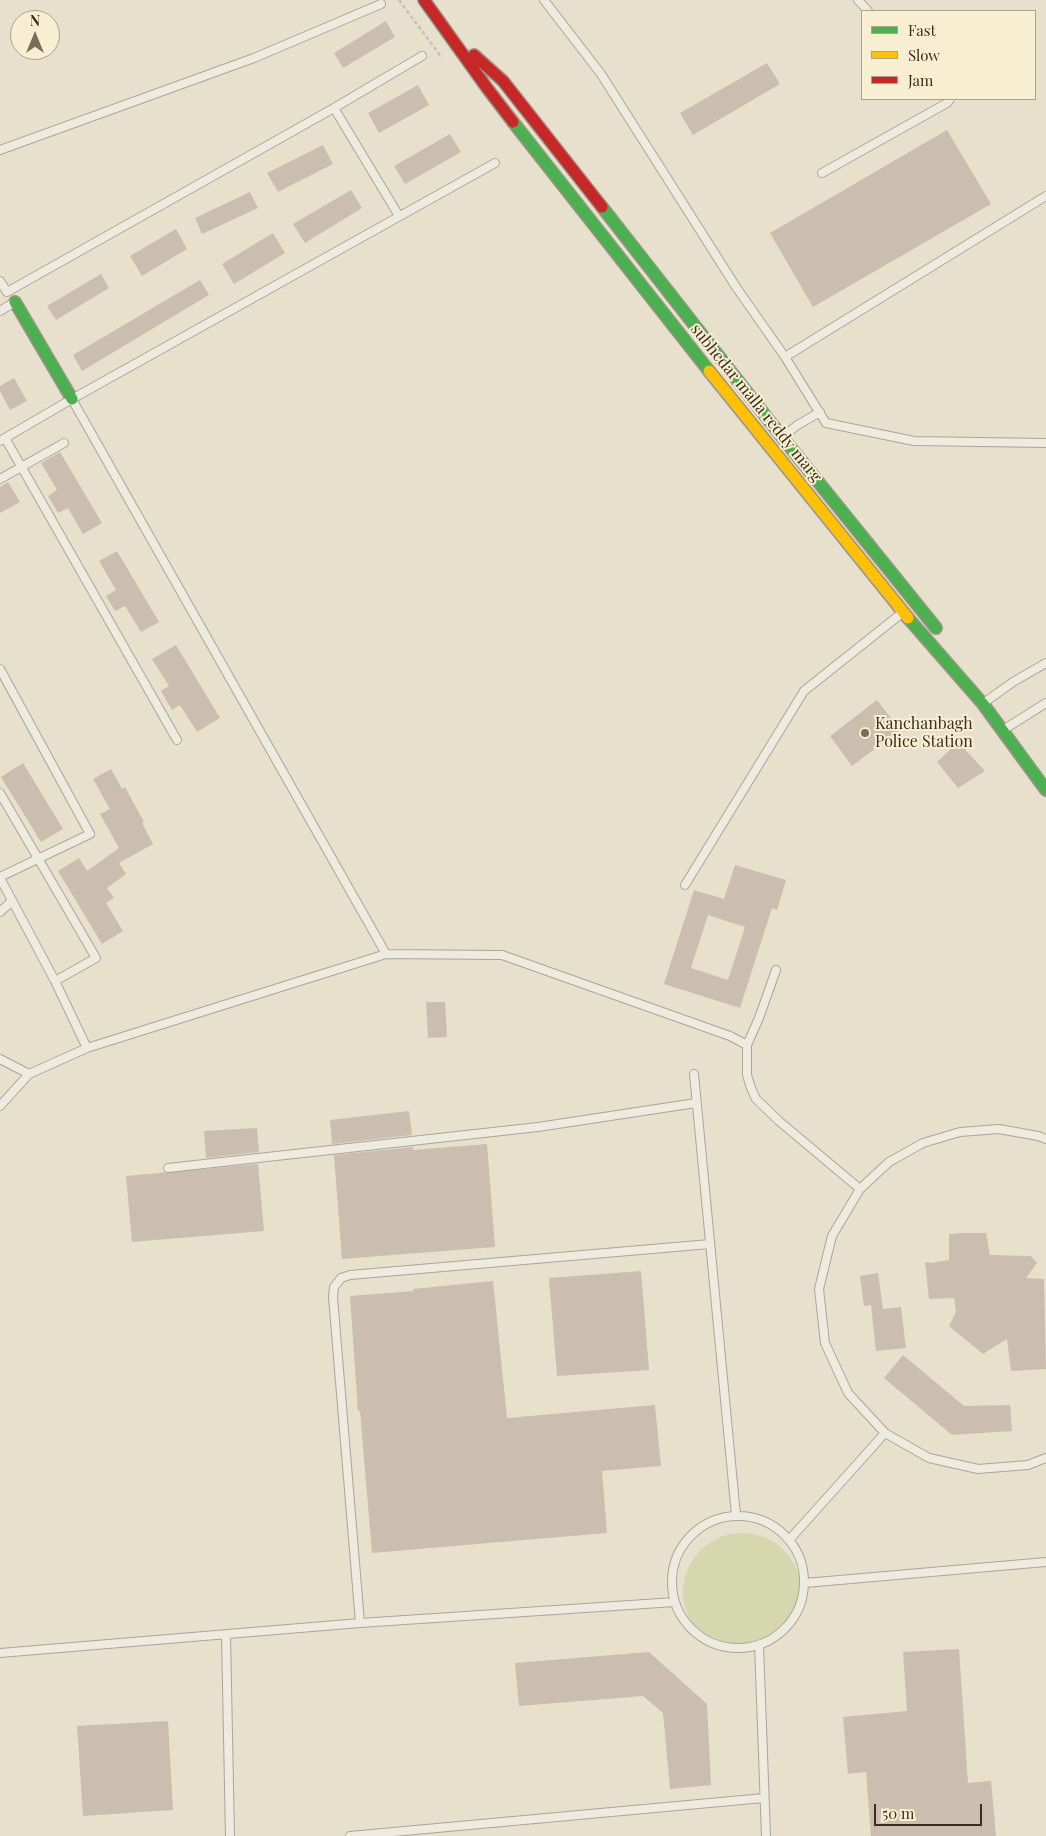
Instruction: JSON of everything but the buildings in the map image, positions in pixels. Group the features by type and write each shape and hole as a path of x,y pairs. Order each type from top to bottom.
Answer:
{"main road":[{"name":"subhedar malla reddy marg","path":"424,0 511,120 771,449 904,612 1010,720"},
{"name":"subhedar malla reddy marg","path":"448,32 503,81 782,437 942,636"},
{"path":"15,302 72,399"},
{"name":"subhedar malla reddy marg","path":"986,697 1002,731 1046,790"}],"lane":[{"path":"544,0 601,74 736,287 785,356 826,423 914,441 1046,442"},
{"path":"858,0 867,10"},
{"path":"0,150 254,58 381,4"},
{"path":"7,292 334,108 422,56"},
{"path":"822,173 949,100"},
{"path":"334,108 399,216"},
{"path":"177,740 23,467 3,440 72,399 495,163"},
{"path":"785,356 1046,196"},
{"path":"0,280 15,302 0,311"},
{"path":"72,399 386,954"},
{"path":"782,437 820,412"},
{"path":"0,479 64,443"},
{"path":"685,885 804,691 904,612"},
{"path":"986,697 1046,663"},
{"path":"0,669 90,834 0,878 87,1048"},
{"path":"1002,731 1010,720 1046,703"},
{"path":"0,793 96,958 54,981"},
{"path":"0,916 0,911 12,901"},
{"path":"0,1106 29,1074 87,1048 386,954 502,956 730,1036 747,1045"},
{"path":"776,970 747,1045 747,1075 756,1099 779,1121 860,1189"},
{"path":"0,1059 29,1074"},
{"path":"694,1074 736,1515"},
{"path":"168,1168 538,1127 696,1103"},
{"path":"1046,1139 1000,1129 960,1132 923,1143 889,1162 860,1189 832,1236 819,1289 825,1343 848,1393 885,1433 929,1458 978,1469 1028,1465 1046,1458"},
{"path":"360,1623 332,1298 334,1287 341,1278 350,1275 710,1244"},
{"path":"790,1539 885,1433"},
{"path":"736,1515 766,1521 790,1539 802,1560 805,1583 799,1609 783,1631 759,1645 733,1648 708,1641 688,1625 675,1602 672,1578 678,1554 692,1534 712,1521 736,1515"},
{"path":"805,1583 1046,1562"},
{"path":"0,1653 360,1623 675,1602"},
{"path":"226,1635 230,1836"},
{"path":"759,1645 766,1836"},
{"path":"350,1836 764,1798"}],"path":[{"path":"399,0 443,60"}],"green space":[{"path":"742,1533 765,1538 784,1550 796,1569 801,1592 796,1615 784,1634 765,1646 742,1651 719,1646 700,1634 688,1615 683,1592 688,1569 700,1550 719,1538"}],"traffic: fast":[{"path":"513,122 709,371"},
{"path":"602,207 782,437 936,628"},
{"path":"15,302 72,399"},
{"path":"908,618 983,704 1046,790"}],"traffic: slow":[{"path":"709,371 908,618"}],"traffic: jam":[{"path":"424,0 513,122"},
{"path":"474,55 503,81 602,207"}],"place":[{"name":"Kanchanbagh Police Station","path":"865,733"}]}
